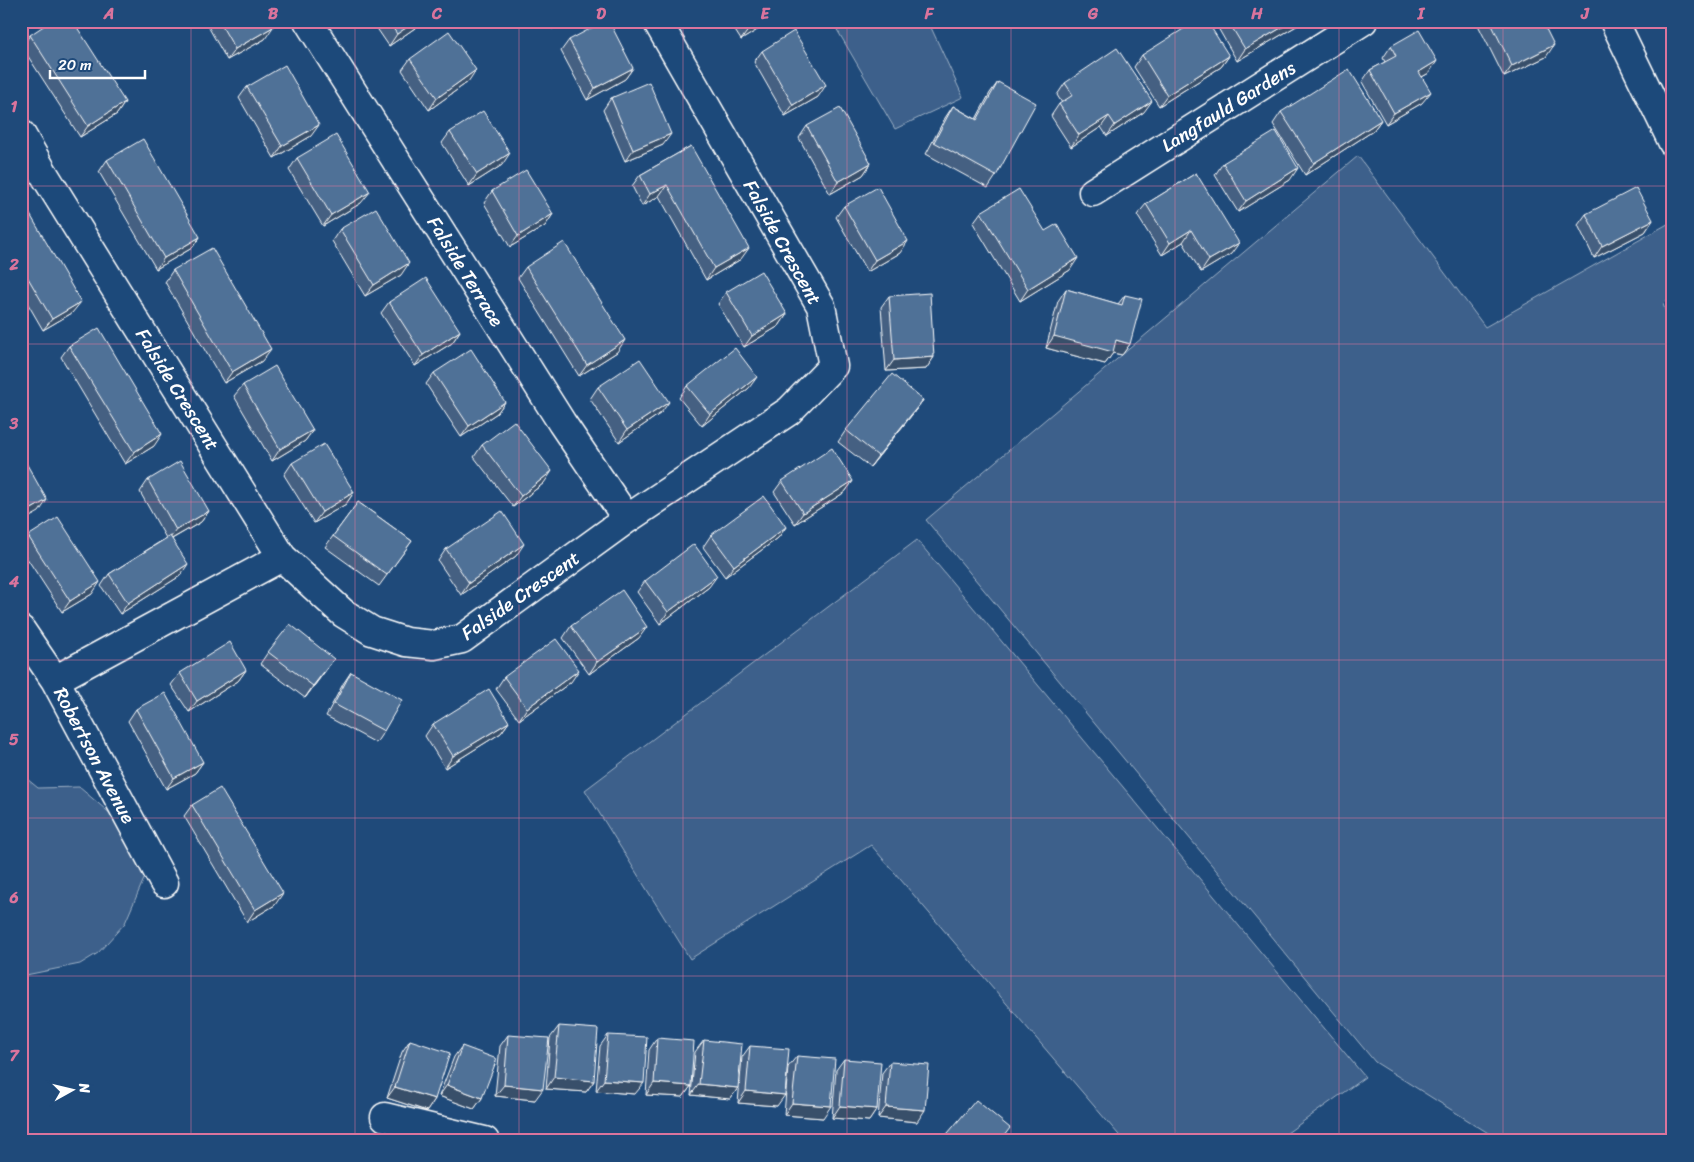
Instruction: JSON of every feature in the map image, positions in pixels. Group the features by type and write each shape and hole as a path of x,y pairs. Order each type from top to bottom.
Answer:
{"street":[{"name":"Falside Terrace","path":"308,21 562,423 628,519"},
{"name":"Falside Crescent","path":"21,134 282,557 342,613 372,632 406,642 434,645 462,639 628,519 789,411 833,366 821,306 658,21"},
{"name":"Langfauld Gardens","path":"1093,192 1363,21"},
{"path":"1614,21 1673,143"},
{"path":"55,680 282,557"},
{"name":"Robertson Avenue","path":"21,630 55,680 164,882"},
{"path":"385,1117 485,1141"}],"shaded area":[{"path":"832,21 928,21 963,97 895,129"},
{"path":"1358,156 1485,327 1673,221 1673,294 1663,304 1673,332 1673,1135 1667,1141 1501,1141 1375,1062 926,520"},
{"path":"917,540 1365,1077 1276,1141 1124,1141 871,845 690,959 585,790"},
{"path":"21,774 38,788 79,787 118,820 147,872 125,923 98,953 80,964 21,976"}],"building":[{"path":"51,21 73,21 125,102 88,126 30,35"},
{"path":"219,21 270,21 273,27 235,49"},
{"path":"388,21 416,21 397,34"},
{"path":"605,21 609,21 633,68 595,88 569,40"},
{"path":"745,21 761,21 749,29"},
{"path":"1196,21 1207,21 1229,56 1167,95 1142,55"},
{"path":"1228,21 1293,21 1245,49"},
{"path":"1490,21 1542,21 1554,45 1512,66"},
{"path":"1419,30 1437,61 1419,72 1431,92 1394,113 1370,70 1396,56 1391,46"},
{"path":"449,31 476,70 437,98 410,59"},
{"path":"794,31 826,85 793,105 762,51"},
{"path":"1117,48 1152,101 1115,125 1109,116 1079,135 1059,104 1073,95 1065,83"},
{"path":"285,65 319,125 282,146 247,87"},
{"path":"1349,69 1381,120 1314,163 1281,112"},
{"path":"649,82 671,134 633,150 611,98"},
{"path":"998,82 1036,103 996,176 934,142 953,106 977,120"},
{"path":"840,108 871,163 838,182 807,126"},
{"path":"483,111 510,153 477,174 450,132"},
{"path":"1276,131 1298,168 1246,201 1223,163"},
{"path":"336,135 370,192 331,215 297,158"},
{"path":"143,139 200,237 164,258 107,160"},
{"path":"691,146 749,248 714,268 667,185 650,194 640,175"},
{"path":"526,170 553,214 518,236 492,191"},
{"path":"1196,173 1239,243 1209,260 1191,230 1170,243 1146,204"},
{"path":"878,187 908,241 875,260 844,206"},
{"path":"1636,188 1653,220 1602,246 1586,214"},
{"path":"1019,189 1045,231 1057,224 1078,258 1028,289 981,212"},
{"path":"21,199 81,302 52,319 21,266"},
{"path":"376,208 409,263 374,285 340,229"},
{"path":"564,242 625,340 587,365 526,267"},
{"path":"212,248 271,349 232,372 173,270"},
{"path":"761,271 787,314 752,336 726,292"},
{"path":"426,278 460,331 423,355 389,302"},
{"path":"1066,289 1122,305 1125,295 1142,299 1130,344 1116,340 1113,352 1054,336"},
{"path":"930,293 934,357 894,360 889,296"},
{"path":"99,328 162,434 134,452 69,346"},
{"path":"735,348 757,377 710,414 687,386"},
{"path":"471,349 505,402 469,426 434,373"},
{"path":"640,359 669,402 627,430 598,387"},
{"path":"275,366 313,430 280,449 243,385"},
{"path":"892,374 923,400 878,456 846,430"},
{"path":"514,421 552,471 521,496 482,445"},
{"path":"324,444 354,492 322,512 292,463"},
{"path":"832,448 853,481 803,513 782,481"},
{"path":"21,454 47,500 21,515"},
{"path":"180,461 209,511 176,530 148,480"},
{"path":"764,496 786,527 734,566 711,535"},
{"path":"358,502 412,541 387,575 333,536"},
{"path":"502,511 524,544 469,583 446,549"},
{"path":"58,517 100,582 70,601 28,536"},
{"path":"170,536 188,564 128,603 109,574"},
{"path":"694,544 717,576 668,612 645,581"},
{"path":"622,590 647,627 597,662 571,626"},
{"path":"290,624 334,659 313,686 268,652"},
{"path":"556,639 579,670 527,708 504,677"},
{"path":"230,642 246,670 197,701 180,673"},
{"path":"351,672 402,700 384,731 334,704"},
{"path":"489,689 509,722 453,756 433,724"},
{"path":"165,693 203,762 174,778 136,709"},
{"path":"220,788 283,893 255,910 192,805"},
{"path":"559,1026 598,1029 594,1081 554,1077"},
{"path":"508,1035 549,1038 543,1089 504,1085"},
{"path":"608,1035 647,1037 644,1083 604,1080"},
{"path":"657,1038 694,1041 691,1086 654,1083"},
{"path":"410,1040 450,1053 435,1099 395,1087"},
{"path":"704,1040 742,1044 738,1088 699,1084"},
{"path":"462,1046 497,1059 482,1098 447,1085"},
{"path":"750,1046 789,1049 785,1095 746,1091"},
{"path":"797,1056 835,1059 831,1106 792,1103"},
{"path":"844,1059 881,1062 877,1109 840,1106"},
{"path":"890,1062 929,1065 925,1110 886,1107"},
{"path":"976,1100 1010,1128 1000,1141 942,1140"},
{"path":"1017,1136 1023,1141 1013,1141"}]}
